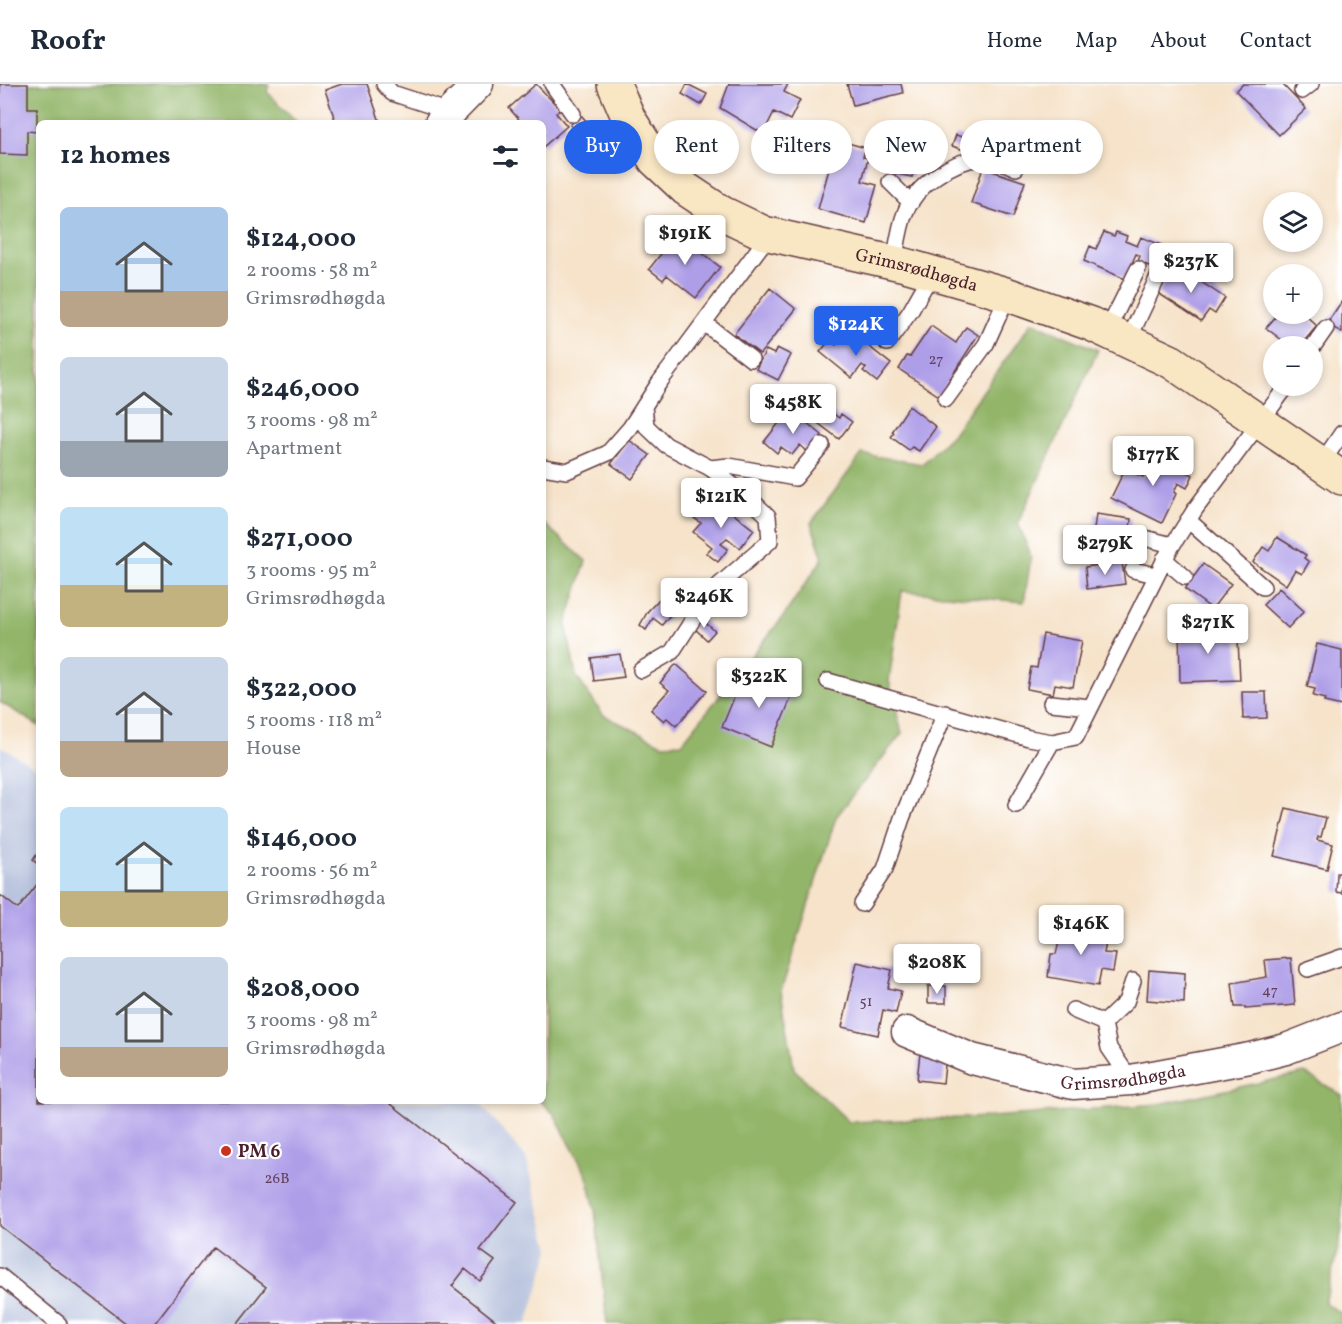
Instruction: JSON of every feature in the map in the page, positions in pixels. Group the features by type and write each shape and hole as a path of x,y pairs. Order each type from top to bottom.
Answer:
{"main road":[{"name":"Grimsrødhøgda","path":"614,84 629,119 655,160 686,189 722,213 769,235 932,273 1008,295 1118,336 1172,362 1331,471"}],"street":[{"path":"445,118 478,84"},
{"name":"Grimsrødhøgda","path":"907,1032 972,1059 1073,1084 1131,1080 1259,1056 1286,1049 1342,1027"}],"lane":[{"path":"384,84 392,93 445,118"},
{"path":"552,84 573,114"},
{"path":"894,263 905,213 923,185 960,165"},
{"path":"890,182 911,203"},
{"path":"546,468 567,471 608,453 769,235"},
{"path":"1118,336 1162,268"},
{"path":"1118,336 1138,269"},
{"path":"887,343 910,312 932,273"},
{"path":"946,399 986,344 1008,295"},
{"path":"704,323 751,358"},
{"path":"1320,336 1326,328"},
{"path":"828,681 991,728 1052,742 1076,737 1090,707 1111,672 1172,545 1279,396"},
{"path":"641,670 672,652 710,593 770,541 768,516 747,496 710,468 666,445 646,426 644,406"},
{"path":"1331,471 1342,433"},
{"path":"710,468 729,466 795,478 822,445"},
{"path":"1188,520 1263,587"},
{"path":"1133,535 1172,545"},
{"path":"1164,560 1185,577"},
{"path":"1133,570 1156,575"},
{"path":"1051,703 1090,707"},
{"path":"862,904 885,869 902,818 945,713"},
{"path":"1016,806 1052,742"},
{"path":"1308,969 1342,957"},
{"path":"1104,1023 1126,1002 1133,981"},
{"path":"1073,1010 1104,1023"},
{"path":"1104,1023 1109,1048 1131,1080"},
{"path":"0,1276 59,1324"}],"shaded area":[{"name":"PM 6","path":"0,746 36,768 36,1104 481,1104 526,1158 550,1249 527,1324 0,1324"}],"green space":[{"path":"0,84 269,84 267,92 295,120 36,120 36,724 0,702"},
{"path":"1032,322 1098,350 1018,523 1031,557 1024,602 902,591 889,681 902,733 836,817 781,991 794,1069 849,1122 992,1117 1159,1104 1305,1073 1342,1095 1342,1231 1325,1303 1342,1314 1342,1324 607,1324 595,1209 587,1176 554,1114 543,1104 546,1104 546,526 586,561 566,625 576,676 603,715 662,744 682,743 783,617 823,558 811,523 862,454 922,464 952,435"}],"building":[{"path":"0,84 28,84 28,108 37,108 37,120 36,132 27,131 27,155 0,154"},
{"path":"342,84 367,84 379,120 335,120 325,90"},
{"path":"536,84 560,109 556,113 564,122 564,129 546,144 546,120 519,120 509,108"},
{"path":"687,84 707,94 701,105 682,94"},
{"path":"729,84 788,84 784,92 800,100 790,120 774,112 770,120 751,120 751,127 720,108"},
{"path":"847,84 901,84 903,93 853,105"},
{"path":"1243,84 1282,84 1306,109 1279,135 1236,91"},
{"path":"581,115 585,120 576,120"},
{"path":"956,135 960,136 960,149 952,146"},
{"path":"852,144 864,147 862,181 877,185 866,223 818,209 828,174 852,174"},
{"path":"896,174 913,174 912,177"},
{"path":"981,174 1001,174 1025,182 1013,217 971,203"},
{"path":"1104,232 1114,236 1116,232 1127,236 1125,241 1137,246 1141,237 1161,245 1151,267 1138,261 1140,256 1136,254 1125,279 1084,261 1090,246 1096,249"},
{"path":"675,236 678,238 680,236 720,267 696,298 667,275 663,280 649,269"},
{"path":"1176,265 1225,298 1215,314 1209,310 1201,321 1158,293"},
{"path":"770,288 796,309 760,354 734,334"},
{"path":"1342,301 1342,333 1327,323"},
{"path":"1269,324 1315,324 1317,326 1308,336 1277,336 1266,328"},
{"path":"931,326 956,343 966,327 978,335 939,396 899,369"},
{"path":"848,330 891,364 877,382 863,371 866,368 862,365 852,378 820,352 830,340 836,345"},
{"path":"777,348 791,355 778,380 756,369 766,350 774,354"},
{"path":"820,403 839,418 841,414 852,422 839,439 810,417"},
{"path":"909,406 936,427 919,451 912,447 909,450 891,437"},
{"path":"790,409 822,435 808,452 800,445 792,455 781,447 777,453 764,442"},
{"path":"629,440 650,455 632,479 611,464"},
{"path":"1156,450 1187,465 1184,470 1193,475 1187,488 1178,483 1174,492 1176,494 1162,523 1111,498 1125,469 1143,477"},
{"path":"707,501 714,506 718,502 754,530 740,548 727,538 721,544 728,549 718,562 706,553 712,547 693,532 701,523 694,518"},
{"path":"1096,514 1131,519 1128,548 1092,544"},
{"path":"1277,537 1306,555 1304,558 1309,562 1302,574 1295,570 1286,585 1253,562 1263,547 1269,551"},
{"path":"1122,562 1125,584 1087,589 1085,567"},
{"path":"1203,564 1231,584 1212,609 1185,589"},
{"path":"1279,588 1304,611 1288,628 1263,605"},
{"path":"665,593 679,604 662,625 653,618 646,630 640,625 648,611"},
{"path":"701,619 715,631 707,640 693,627"},
{"path":"1217,625 1217,632 1231,633 1238,640 1240,680 1180,682 1179,626"},
{"path":"1043,634 1082,641 1073,687 1055,684 1053,694 1027,689 1031,667 1037,668"},
{"path":"1317,644 1342,650 1342,706 1324,702 1325,699 1313,696 1315,689 1307,687"},
{"path":"620,654 624,677 594,681 591,658"},
{"path":"676,664 707,691 676,726 667,718 664,721 651,710 669,690 660,683"},
{"path":"753,671 795,688 771,747 722,727 738,688 745,691"},
{"path":"1242,692 1266,692 1267,718 1243,719"},
{"path":"1286,808 1326,818 1321,837 1317,840 1333,844 1327,869 1274,856"},
{"path":"1337,873 1342,873 1342,893 1336,892"},
{"name":"PM 6","path":"36,886 36,1104 391,1104 517,1202 480,1250 495,1261 480,1281 465,1269 452,1286 496,1321 494,1324 237,1324 266,1287 213,1247 154,1324 127,1324 0,1226 0,895 18,909"},
{"path":"1063,925 1108,932 1104,953 1116,954 1113,972 1101,970 1098,986 1048,977 1051,954 1056,954"},
{"path":"1291,958 1295,1005 1245,1009 1245,1007 1235,1007 1232,983 1267,977 1265,960"},
{"path":"857,962 892,970 888,988 901,991 896,1013 883,1010 878,1035 842,1027"},
{"path":"1149,970 1185,973 1184,1003 1147,1000"},
{"path":"928,986 946,986 946,1003 928,1003"},
{"path":"920,1053 946,1056 943,1083 917,1080"}],"place":[{"name":"PM 6","path":"226,1151"}]}
